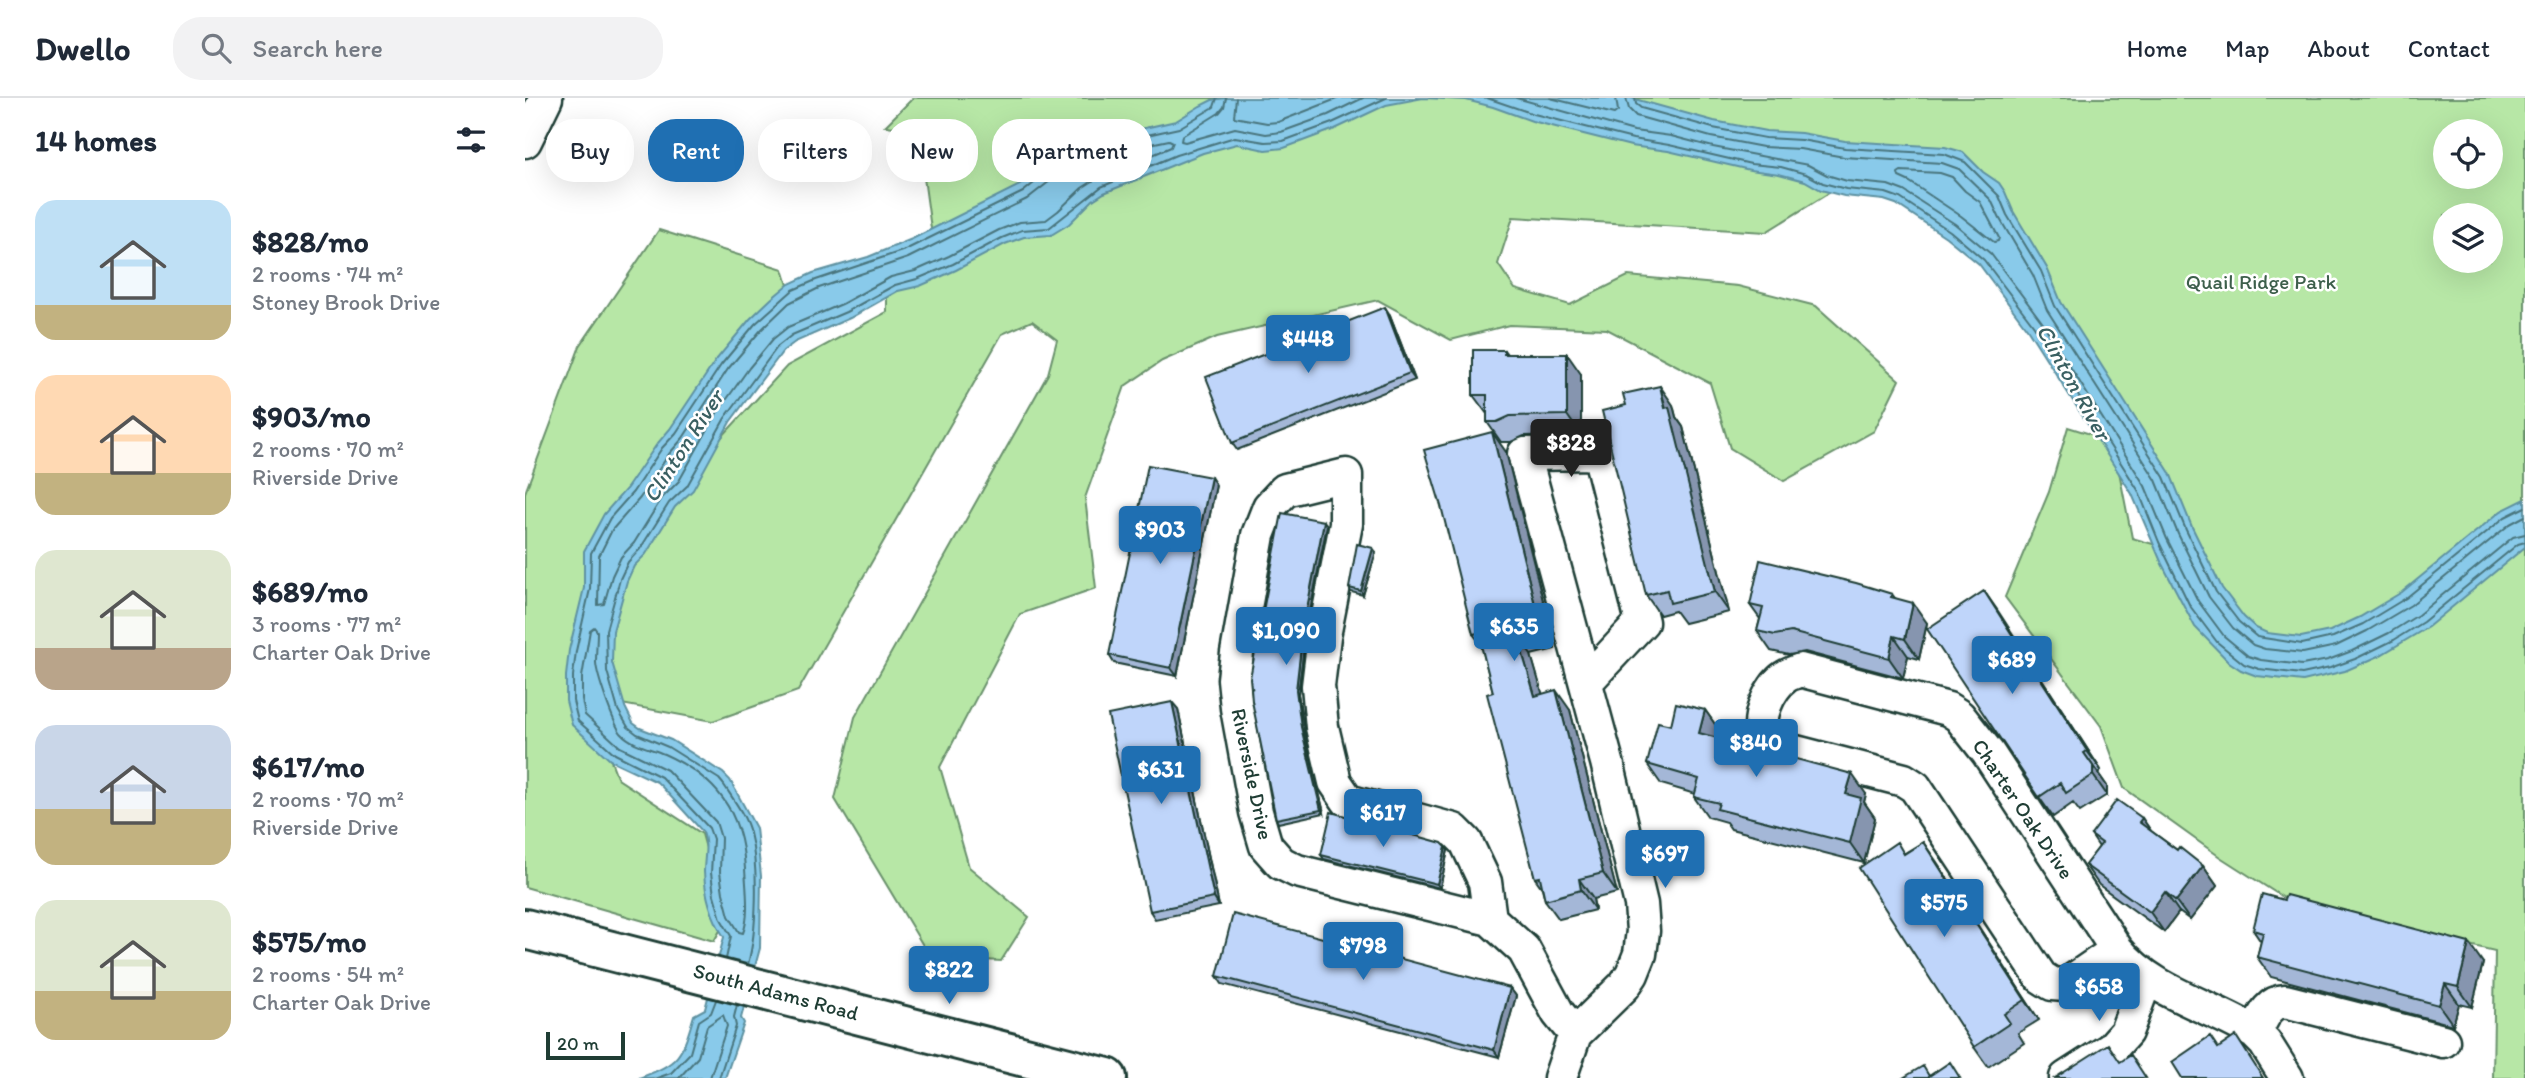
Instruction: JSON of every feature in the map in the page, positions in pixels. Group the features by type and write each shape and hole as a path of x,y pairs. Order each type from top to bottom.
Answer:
{"main road":[{"name":"South Adams Road","path":"525,929 1107,1078"}],"street":[{"path":"525,141 546,98"},
{"path":"1560,1078 1576,1034 1624,986 1640,954 1643,931 1641,904 1586,682 1524,454 1599,453 1642,622 1586,682"},
{"name":"Riverside Drive","path":"1490,919 1485,882 1466,842 1454,830 1348,800 1335,782 1322,727 1318,685 1324,636 1346,524 1346,475 1285,490 1269,507 1258,535 1234,679 1239,721 1265,846 1280,863 1297,871 1490,919 1524,950 1558,1013 1576,1034"},
{"name":"Charter Oak Drive","path":"2117,950 2066,985 2052,984 2041,977 1915,787 1904,780 1784,750 1770,743 1763,735 1761,723 1766,706 1785,676 1800,670 1948,709 1959,716 1988,752 2117,950 2132,967 2164,990 2255,1033 2265,1043 2287,1078"},
{"path":"2066,1078 2111,1049 2126,1032 2146,979"},
{"path":"2255,1033 2269,1008 2277,1002 2285,1001 2443,1041"}],"green space":[{"name":"Quail Ridge Park","path":"913,98 2525,98 2525,1078 2493,1078 2495,951 2295,905 2220,857 2124,788 2101,726 2005,597 2049,492 2068,427 2113,441 2132,538 2170,549 2185,511 1892,154 1766,232 1513,217 1498,264 1515,289 1570,305 1628,276 1738,286 1816,306 1899,380 1874,431 1784,481 1730,448 1710,383 1607,329 1509,325 1451,340 1378,300 1217,337 1162,361 1125,386 1085,498 1096,588 1020,614 940,767 969,867 1029,917 1001,961 930,957 835,799 855,717 1048,374 1057,340 1032,321 1002,334 798,691 713,721 622,704 598,727 618,779 702,834 726,920 714,941 525,887 525,493 580,346 659,230 783,269 791,295 719,440 787,366 887,312 887,275 932,236 925,182 978,182 978,119 892,119"}],"water":[{"path":"1423,98 1386,105 1335,129 1284,148 1265,150 1237,144 1203,153 1152,174 1152,126 1176,121 1212,100"},
{"name":"Clinton River","path":"1423,98 1631,98 1714,121 1766,131 1801,133 1845,141 1945,147 1963,152 1983,172 1999,183 2005,192 2013,211 2047,268 2061,302 2170,473 2192,527 2222,588 2244,617 2256,628 2267,633 2301,637 2330,631 2360,617 2402,592 2501,511 2525,499 2525,547 2428,627 2379,656 2345,671 2303,681 2257,676 2241,670 2229,662 2195,627 2162,564 2132,494 2028,330 1979,264 1946,237 1896,204 1884,200 1844,196 1779,174 1631,146 1532,121 1466,100"},
{"name":"Clinton River","path":"1024,182 1131,182 1093,200 1069,224 1051,235 1024,237 1005,244 920,286 898,291 850,318 795,342 783,351 730,422 693,490 675,507 646,554 634,566 627,581 613,631 612,662 625,707 633,723 640,728 671,740 730,780 756,828 761,876 760,948 741,1018 744,1023 725,1078 639,1078 663,1068 682,1049 694,1015 705,1009 724,937 710,906 706,889 706,847 703,832 657,782 610,760 572,725 566,701 566,676 569,650 584,588 584,551 604,514 627,488 670,429 716,360 750,319 771,299 789,284 813,273 868,257 912,239"}],"building":[{"path":"1385,307 1410,373 1232,443 1206,377"},
{"path":"1473,350 1504,350 1504,354 1567,354 1567,415 1510,416 1497,422 1487,422 1487,395 1473,395"},
{"path":"1660,386 1665,408 1669,407 1715,592 1670,603 1667,590 1646,595 1602,411 1626,405 1623,394"},
{"path":"1492,432 1541,629 1517,635 1535,696 1556,690 1603,873 1579,879 1581,890 1545,900 1540,877 1535,878 1487,694 1493,692 1478,633 1473,634 1424,450"},
{"path":"1148,465 1211,477 1171,668 1109,655"},
{"path":"1282,513 1324,521 1303,629 1296,690 1301,727 1321,810 1276,819 1252,701 1253,688 1250,678"},
{"path":"1357,544 1373,548 1361,591 1349,588"},
{"path":"1760,560 1856,583 1913,603 1905,639 1894,636 1889,658 1791,632 1775,635 1757,631 1763,608 1750,605"},
{"path":"1984,591 2087,751 2084,753 2093,766 2093,775 2066,793 2060,783 2039,797 1927,629"},
{"path":"1172,702 1214,898 1150,911 1108,715"},
{"path":"1676,703 1705,710 1699,733 1852,774 1846,794 1861,798 1850,843 1717,809 1719,803 1694,797 1699,779 1647,764 1658,722 1671,725"},
{"path":"2117,800 2142,818 2139,822 2203,866 2176,901 2165,892 2150,912 2085,865 2102,843 2091,835"},
{"path":"1331,812 1442,843 1446,847 1437,884 1321,855"},
{"path":"1897,842 1904,854 1923,842 2025,1000 2004,1014 2010,1023 1974,1047 1859,868"},
{"path":"2262,894 2284,900 2286,895 2469,943 2458,987 2445,984 2439,1005 2257,957 2263,933 2253,930"},
{"path":"1233,914 1510,988 1494,1050 1217,976"},
{"path":"2210,1036 2218,1048 2236,1036 2263,1078 2182,1078 2172,1062"},
{"path":"2108,1044 2120,1062 2131,1055 2146,1078 2055,1078"},
{"path":"1950,1062 1960,1078 1903,1078 1923,1066 1929,1076"}]}
